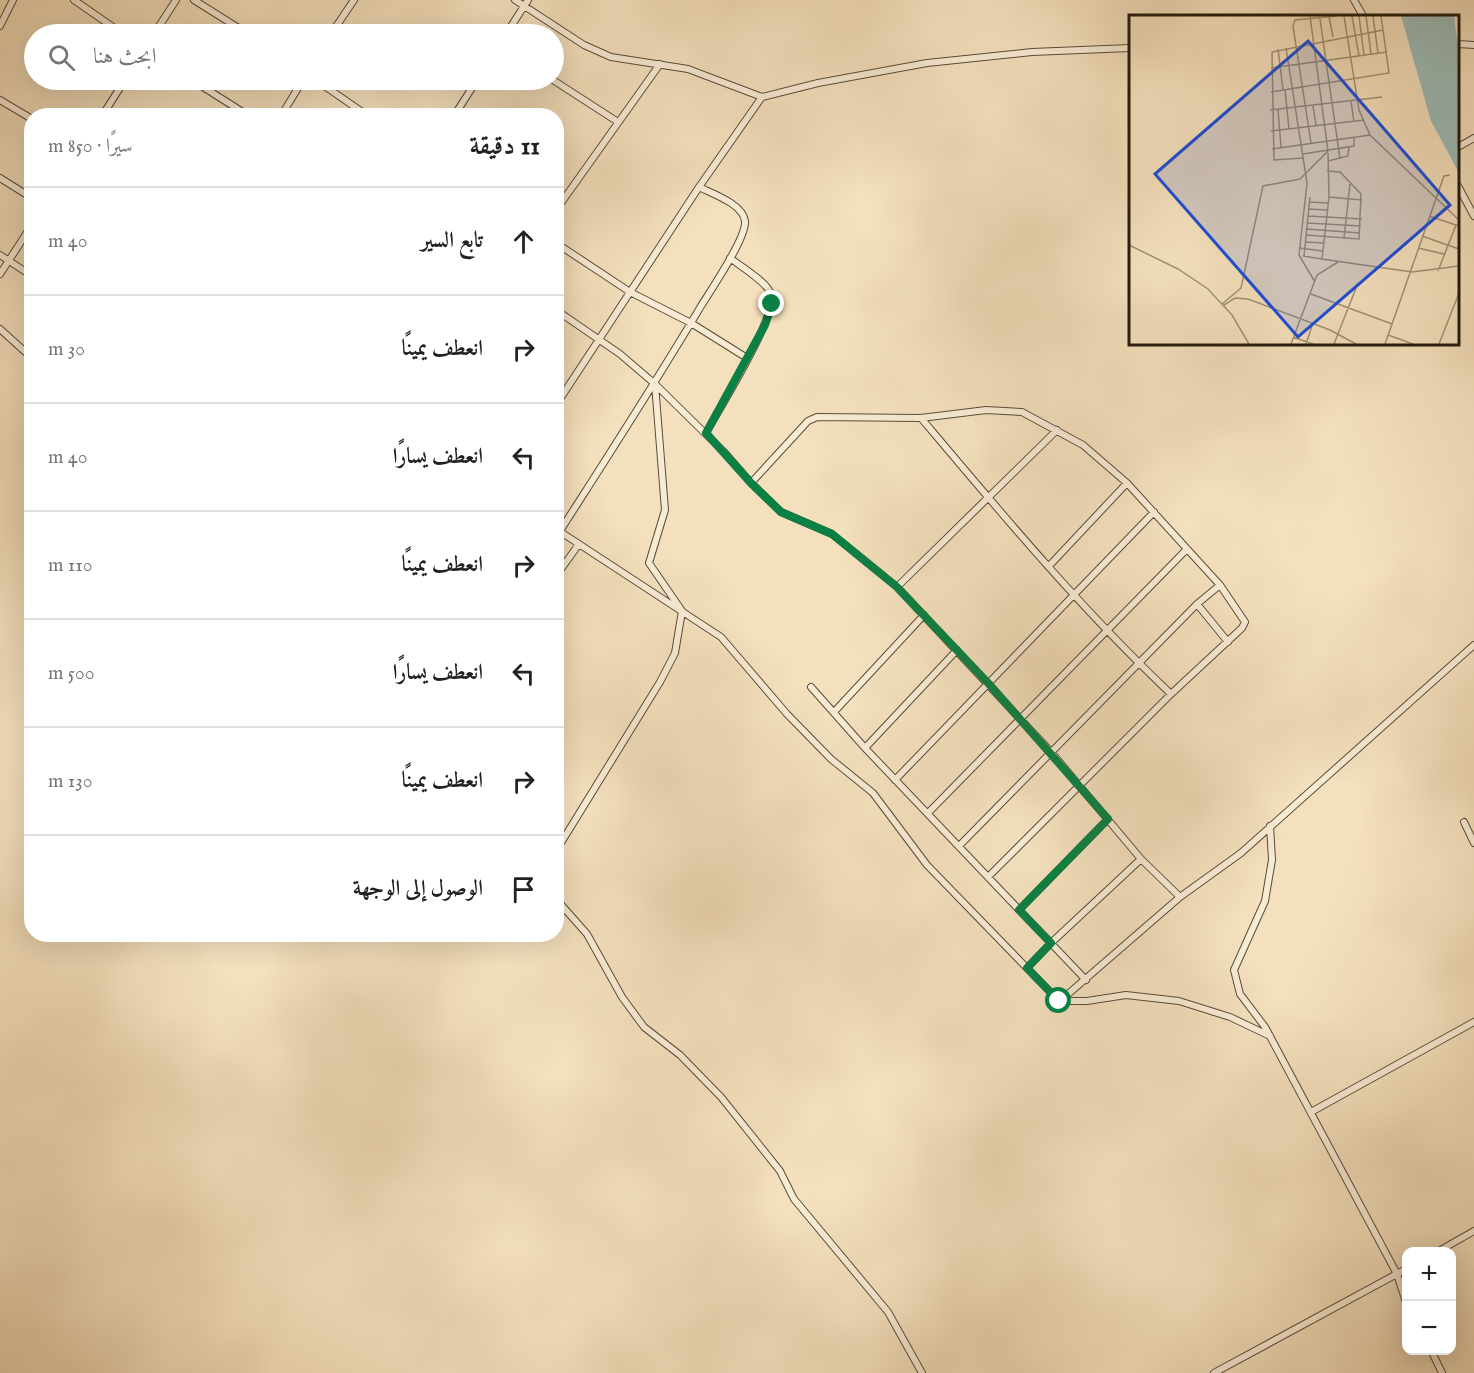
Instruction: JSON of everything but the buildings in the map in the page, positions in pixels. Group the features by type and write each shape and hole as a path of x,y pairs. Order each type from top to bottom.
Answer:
{"street":[{"path":"0,26 13,0"},
{"path":"74,0 109,24"},
{"path":"160,24 176,0"},
{"path":"194,0 232,24"},
{"path":"338,24 354,0"},
{"path":"514,0 526,3 555,24"},
{"path":"1354,0 1362,15"},
{"path":"512,24 526,3"},
{"path":"564,31 584,45 611,57 688,69 762,97 818,83 927,63 1032,52 1129,48"},
{"path":"1459,44 1474,45"},
{"path":"564,199 660,64"},
{"path":"564,87 618,122"},
{"path":"107,108 119,90"},
{"path":"208,90 236,108"},
{"path":"286,108 297,90"},
{"path":"330,90 356,108"},
{"path":"459,108 471,90"},
{"path":"564,393 699,187 762,97"},
{"path":"0,100 24,114"},
{"path":"1459,146 1474,138"},
{"path":"0,178 24,193"},
{"path":"564,521 655,384 745,229 745,218 738,208 699,187"},
{"path":"1459,188 1474,216"},
{"path":"0,274 24,237"},
{"path":"564,248 630,292 691,323 747,358"},
{"path":"0,255 24,271"},
{"path":"706,433 765,325 772,304 771,293 765,284 730,258"},
{"path":"564,315 599,339 655,384 706,433 781,512 832,534 897,587 1051,752 1141,859 1180,897"},
{"path":"0,329 24,351"},
{"path":"564,838 660,682 675,653 682,611 649,563 665,510 655,384"},
{"path":"751,483 808,421 817,417 921,418 986,410 1022,412 1083,445 1127,483 1220,585 1245,622 1228,642 1171,694 988,877"},
{"path":"921,418 1049,566 1138,663 1171,694"},
{"path":"897,587 1057,430"},
{"path":"1049,566 1127,483"},
{"path":"895,780 1154,512"},
{"path":"564,534 721,637 823,752 873,793 927,865 1059,1001 1087,1002 1126,995 1179,1001 1230,1017 1270,1036"},
{"path":"564,565 579,544"},
{"path":"928,813 1187,549"},
{"path":"959,846 1197,604 1220,585"},
{"path":"1197,604 1228,642"},
{"path":"834,711 924,615"},
{"path":"1059,1001 1180,897 1241,853 1474,645"},
{"path":"865,748 957,650"},
{"path":"811,687 895,780 1086,980"},
{"path":"1019,910 1108,819"},
{"path":"1464,822 1474,843"},
{"path":"1270,826 1272,860 1265,901 1234,970 1240,994 1270,1036 1397,1274 1407,1301"},
{"path":"1027,968 1141,859"},
{"path":"564,908 587,934 622,997 644,1027 680,1055 704,1080 780,1170 794,1199 888,1312 922,1373"},
{"path":"1311,1112 1474,1022"},
{"path":"1444,1247 1474,1231"},
{"path":"1214,1373 1402,1272"},
{"path":"1433,1355 1442,1373"}],"route":[{"path":"772,304 765,325 706,433 781,512 832,534 897,587 1051,752 1108,819 1019,910 1051,943 1027,968 1059,1001"}]}
